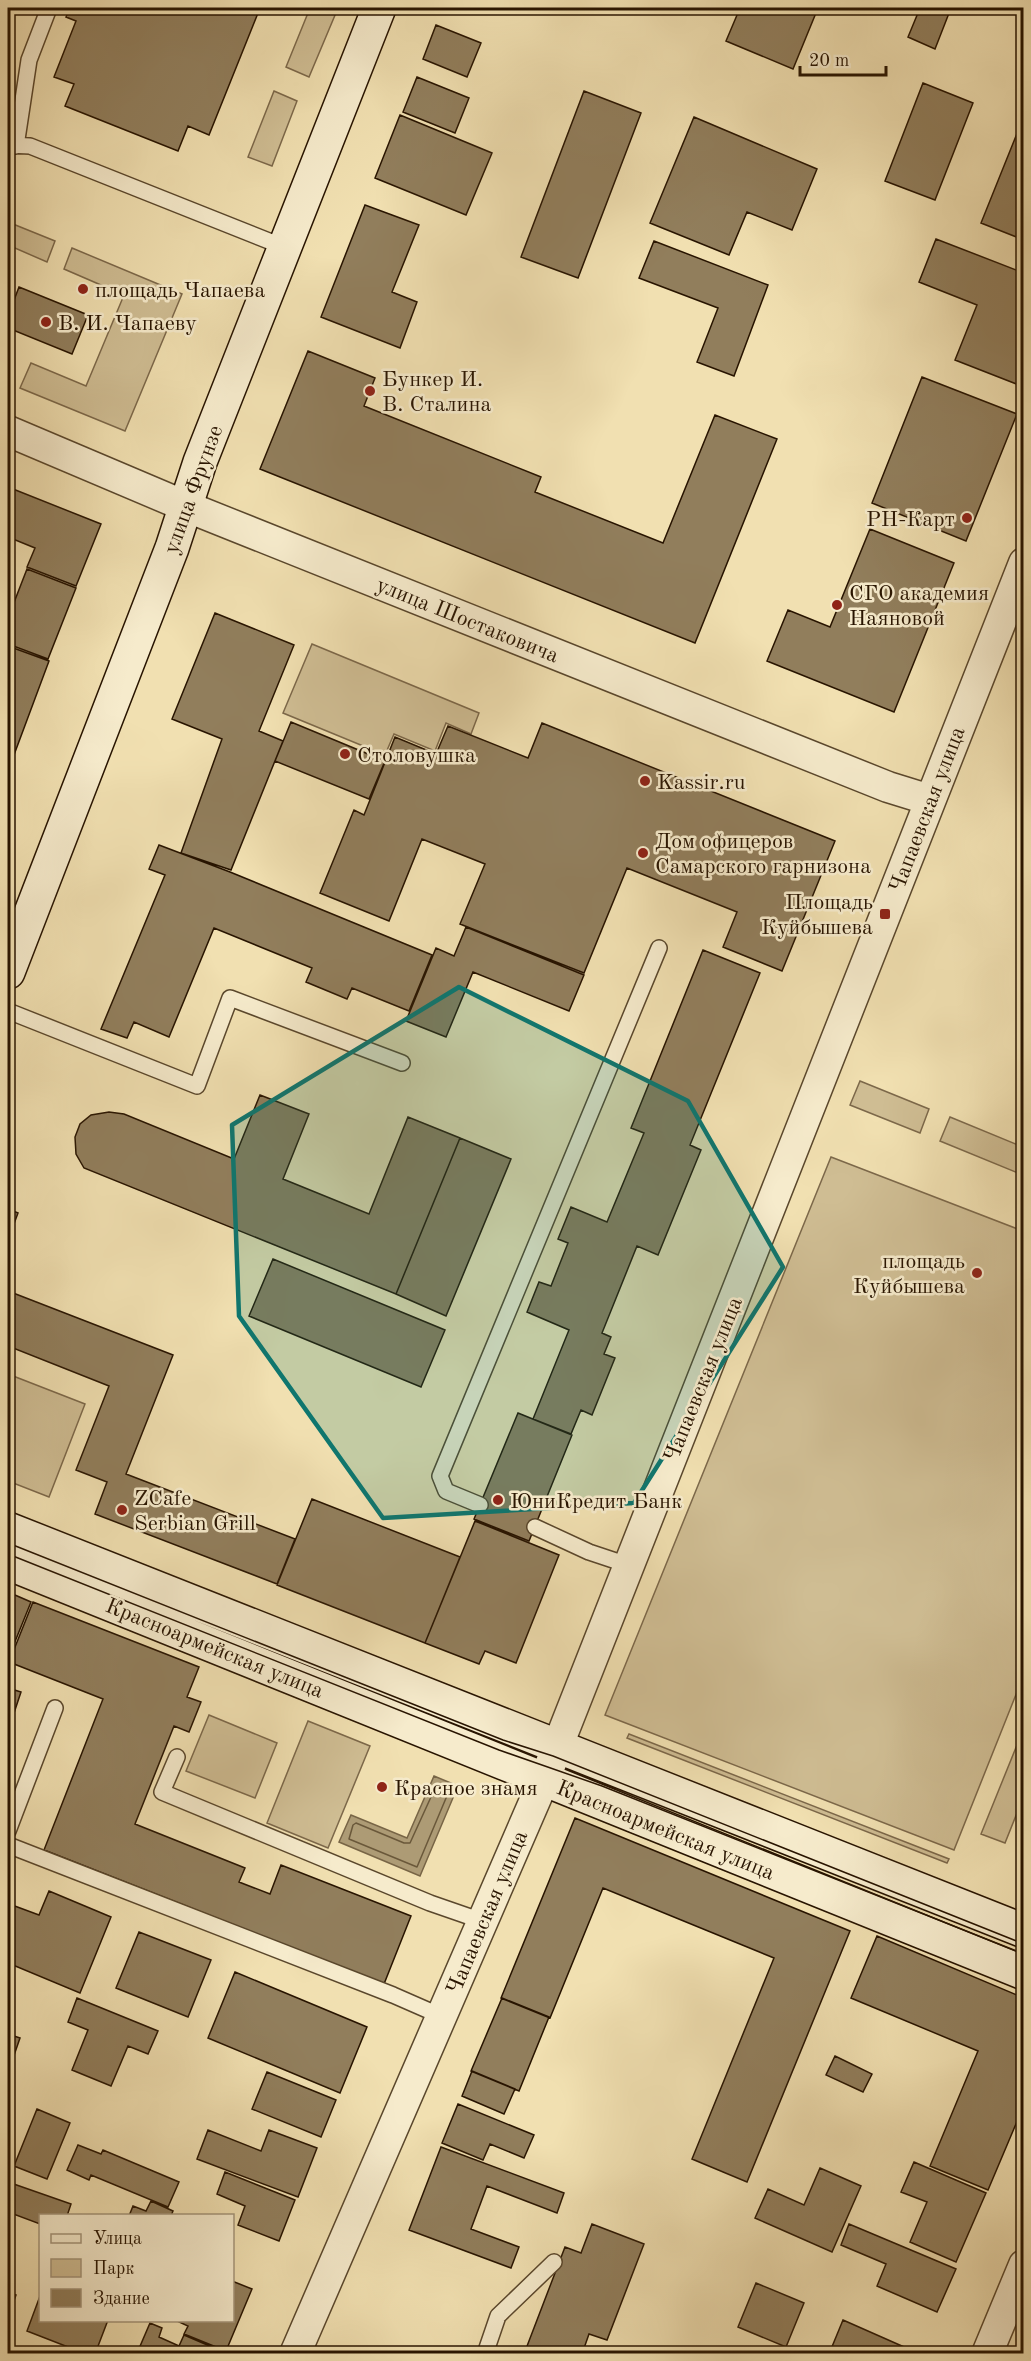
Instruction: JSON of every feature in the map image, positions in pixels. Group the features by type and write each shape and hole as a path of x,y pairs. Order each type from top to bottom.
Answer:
{"main road":[{"name":"улица Фрунзе","path":"8,972 167,559 200,462 379,8"},
{"name":"Красноармейская улица","path":"8,1529 1023,1931"},
{"name":"Красноармейская улица","path":"8,1563 1023,1973"}],"street":[{"name":"улица Шостаковича","path":"8,431 185,506 888,787 930,800"},
{"name":"Чапаевская улица","path":"295,2354 544,1779 1023,563"},
{"path":"987,2354 1023,2265"}],"lane":[{"path":"49,8 28,60 12,146 30,146 284,247"},
{"path":"480,1505 446,1491 440,1476 659,948"},
{"path":"8,1011 197,1086 230,998 402,1063"},
{"path":"535,1527 589,1552 628,1565"},
{"path":"8,1831 55,1708"},
{"path":"177,1757 162,1792 430,1903 482,1921"},
{"path":"8,1845 393,1995 441,2016"},
{"path":"484,2354 498,2316 554,2262"}],"highlighted area":[{"path":"459,987 688,1101 783,1267 634,1503 383,1518 239,1316 232,1125"}],"green space":[{"path":"310,8 338,8 309,77 286,67"},
{"path":"274,91 297,101 272,166 248,157"},
{"path":"8,222 55,241 47,262 8,245"},
{"path":"72,248 182,294 125,431 20,388 31,363 86,386 124,295 64,269"},
{"path":"312,644 479,713 471,734 446,723 435,751 394,734 385,755 283,713"},
{"path":"860,1081 929,1109 920,1133 850,1105"},
{"path":"950,1117 1023,1147 1023,1175 940,1141"},
{"path":"831,1157 1023,1231 1023,1677 954,1850 605,1715"},
{"path":"8,1374 85,1404 49,1497 8,1481"},
{"path":"209,1715 277,1743 255,1798 186,1771"},
{"path":"308,1721 370,1746 328,1848 267,1823"},
{"path":"629,1734 949,1859 947,1863 627,1738"},
{"path":"1021,1735 1024,1737 1023,1798 1005,1843 981,1834"}],"water":[{"path":"434,1776 458,1786 420,1876 339,1842 351,1815 407,1838"}],"building":[{"path":"70,8 260,8 209,135 188,126 178,151 65,106 74,84 54,77 76,21 66,17"},
{"path":"740,8 818,8 793,69 726,41"},
{"path":"920,8 951,8 935,49 908,37"},
{"path":"436,25 481,43 467,77 423,59"},
{"path":"417,77 469,98 455,133 403,112"},
{"path":"923,83 973,103 935,200 885,181"},
{"path":"584,91 641,113 578,278 521,257"},
{"path":"400,115 492,153 466,215 375,178"},
{"path":"1024,116 1024,240 981,223"},
{"path":"694,117 817,169 792,230 747,212 729,255 650,223"},
{"path":"365,205 419,225 392,292 417,302 400,348 321,317"},
{"path":"936,239 1024,273 1024,387 955,360 977,305 919,282"},
{"path":"654,241 768,285 734,376 697,362 718,308 639,278"},
{"name":"В. И. Чапаеву","path":"19,287 88,315 72,354 8,328 8,316"},
{"path":"308,351 375,378 364,406 541,477 535,492 663,543 715,415 777,439 695,643 260,469"},
{"path":"922,377 1017,414 966,541 872,503"},
{"path":"8,487 101,524 76,586 27,567 35,548 8,537"},
{"path":"870,529 954,563 894,712 767,661 788,610 830,627"},
{"path":"27,569 76,588 48,659 8,644 8,618"},
{"path":"215,613 294,645 259,731 283,741 231,870 181,853 222,739 172,719"},
{"path":"8,646 49,661 8,771"},
{"path":"291,722 385,761 369,799 275,761"},
{"name":"Дом офицеров Самарского гарнизона","path":"542,723 835,841 782,971 723,947 737,912 627,868 584,973 460,924 485,864 422,839 389,921 320,893 354,810 364,815 395,737 436,754 448,726 528,758"},
{"path":"159,845 432,955 409,1011 352,988 347,999 306,982 312,968 214,928 169,1037 134,1022 127,1038 101,1029 165,875 149,869"},
{"path":"466,927 584,975 569,1011 473,972 446,1037 406,1021 436,948 454,956"},
{"path":"703,950 760,973 690,1145 701,1150 658,1255 637,1246 602,1333 611,1337 604,1354 615,1358 592,1415 581,1410 571,1434 533,1419 569,1330 527,1312 539,1282 551,1286 568,1243 558,1239 571,1207 607,1222 644,1133 631,1128"},
{"path":"260,1095 309,1114 283,1179 369,1214 408,1117 460,1138 396,1294 84,1168 76,1154 75,1137 80,1124 91,1115 109,1112 124,1114 234,1159"},
{"path":"460,1138 511,1159 446,1316 396,1294"},
{"path":"8,1209 18,1213 8,1240"},
{"path":"273,1259 445,1330 421,1387 249,1316"},
{"path":"8,1291 173,1355 126,1474 295,1539 277,1584 95,1514 107,1482 76,1470 109,1386 8,1346"},
{"path":"518,1413 572,1435 529,1541 474,1519"},
{"path":"312,1499 460,1557 425,1643 277,1585"},
{"path":"475,1521 559,1555 516,1663 485,1651 479,1664 425,1643"},
{"path":"8,1592 31,1602 8,1659"},
{"path":"33,1602 199,1667 187,1697 201,1702 189,1732 174,1726 135,1824 245,1868 239,1882 270,1894 281,1865 411,1916 384,1984 44,1850 103,1699 9,1662"},
{"path":"8,1688 21,1692 8,1731"},
{"path":"575,1818 850,1931 747,2182 692,2159 774,1958 603,1888 550,2018 501,1998"},
{"path":"49,1891 111,1917 80,1993 8,1963 8,1916 12,1905 39,1915"},
{"path":"139,1932 211,1960 188,2017 116,1988"},
{"path":"877,1936 1024,1998 1024,2105 988,2190 930,2166 978,2051 851,1998"},
{"path":"235,1972 367,2027 340,2093 208,2038"},
{"path":"77,1998 158,2031 148,2054 128,2046 111,2086 72,2070 88,2030 68,2022"},
{"path":"502,1998 549,2017 519,2091 471,2071"},
{"path":"8,2034 20,2038 10,2067 8,2066"},
{"path":"835,2056 872,2074 863,2092 826,2075"},
{"path":"472,2071 515,2089 504,2114 462,2096"},
{"path":"267,2072 336,2100 321,2137 252,2109"},
{"path":"458,2104 534,2135 524,2158 490,2144 483,2160 442,2143"},
{"path":"37,2109 70,2123 47,2179 14,2166"},
{"path":"208,2130 261,2151 269,2130 317,2148 298,2197 197,2159"},
{"path":"78,2145 101,2154 103,2150 179,2182 168,2207 91,2175 89,2180 67,2170"},
{"path":"441,2147 564,2193 557,2213 487,2186 471,2229 519,2247 511,2268 409,2230"},
{"path":"914,2162 986,2193 956,2262 910,2242 927,2202 901,2192"},
{"path":"820,2168 861,2186 832,2252 755,2218 768,2189 804,2205"},
{"path":"225,2172 295,2200 279,2241 238,2225 245,2206 217,2194"},
{"path":"8,2182 71,2204 68,2214 39,2214 39,2224 8,2212"},
{"path":"151,2201 173,2211 172,2214 130,2214 133,2206 146,2211"},
{"path":"592,2224 644,2244 607,2340 589,2334 582,2354 524,2354 565,2247 581,2253"},
{"path":"849,2224 956,2269 937,2312 877,2286 886,2264 841,2245"},
{"path":"234,2282 252,2289 226,2351 184,2334 188,2326 179,2322 234,2322"},
{"path":"756,2283 804,2303 786,2347 738,2327"},
{"path":"8,2292 16,2295 8,2318"},
{"path":"39,2299 39,2322 107,2322 95,2354 86,2354 27,2331"},
{"path":"843,2320 920,2354 829,2354"},
{"path":"150,2323 162,2328 159,2337 179,2346 184,2335 226,2353 144,2354 138,2351"}],"tram line":[{"path":"8,1543 503,1740 553,1756 1024,1944"},
{"path":"8,1554 499,1750 602,1786 1024,1954"}],"place":[{"name":"площадь Чапаева","path":"83,289"},
{"name":"В. И. Чапаеву","path":"46,322"},
{"name":"Бункер И. В. Сталина","path":"370,391"},
{"name":"РН-Карт","path":"967,518"},
{"name":"СГО академия Наяновой","path":"837,605"},
{"name":"Столовушка","path":"345,754"},
{"name":"Kassir.ru","path":"645,781"},
{"name":"Дом офицеров Самарского гарнизона","path":"643,853"},
{"name":"Площадь Куйбышева","path":"885,914"},
{"name":"площадь Куйбышева","path":"977,1273"},
{"name":"ЮниКредит Банк","path":"498,1500"},
{"name":"ZCafe Serbian Grill","path":"122,1510"},
{"name":"Красное знамя","path":"382,1787"}]}
